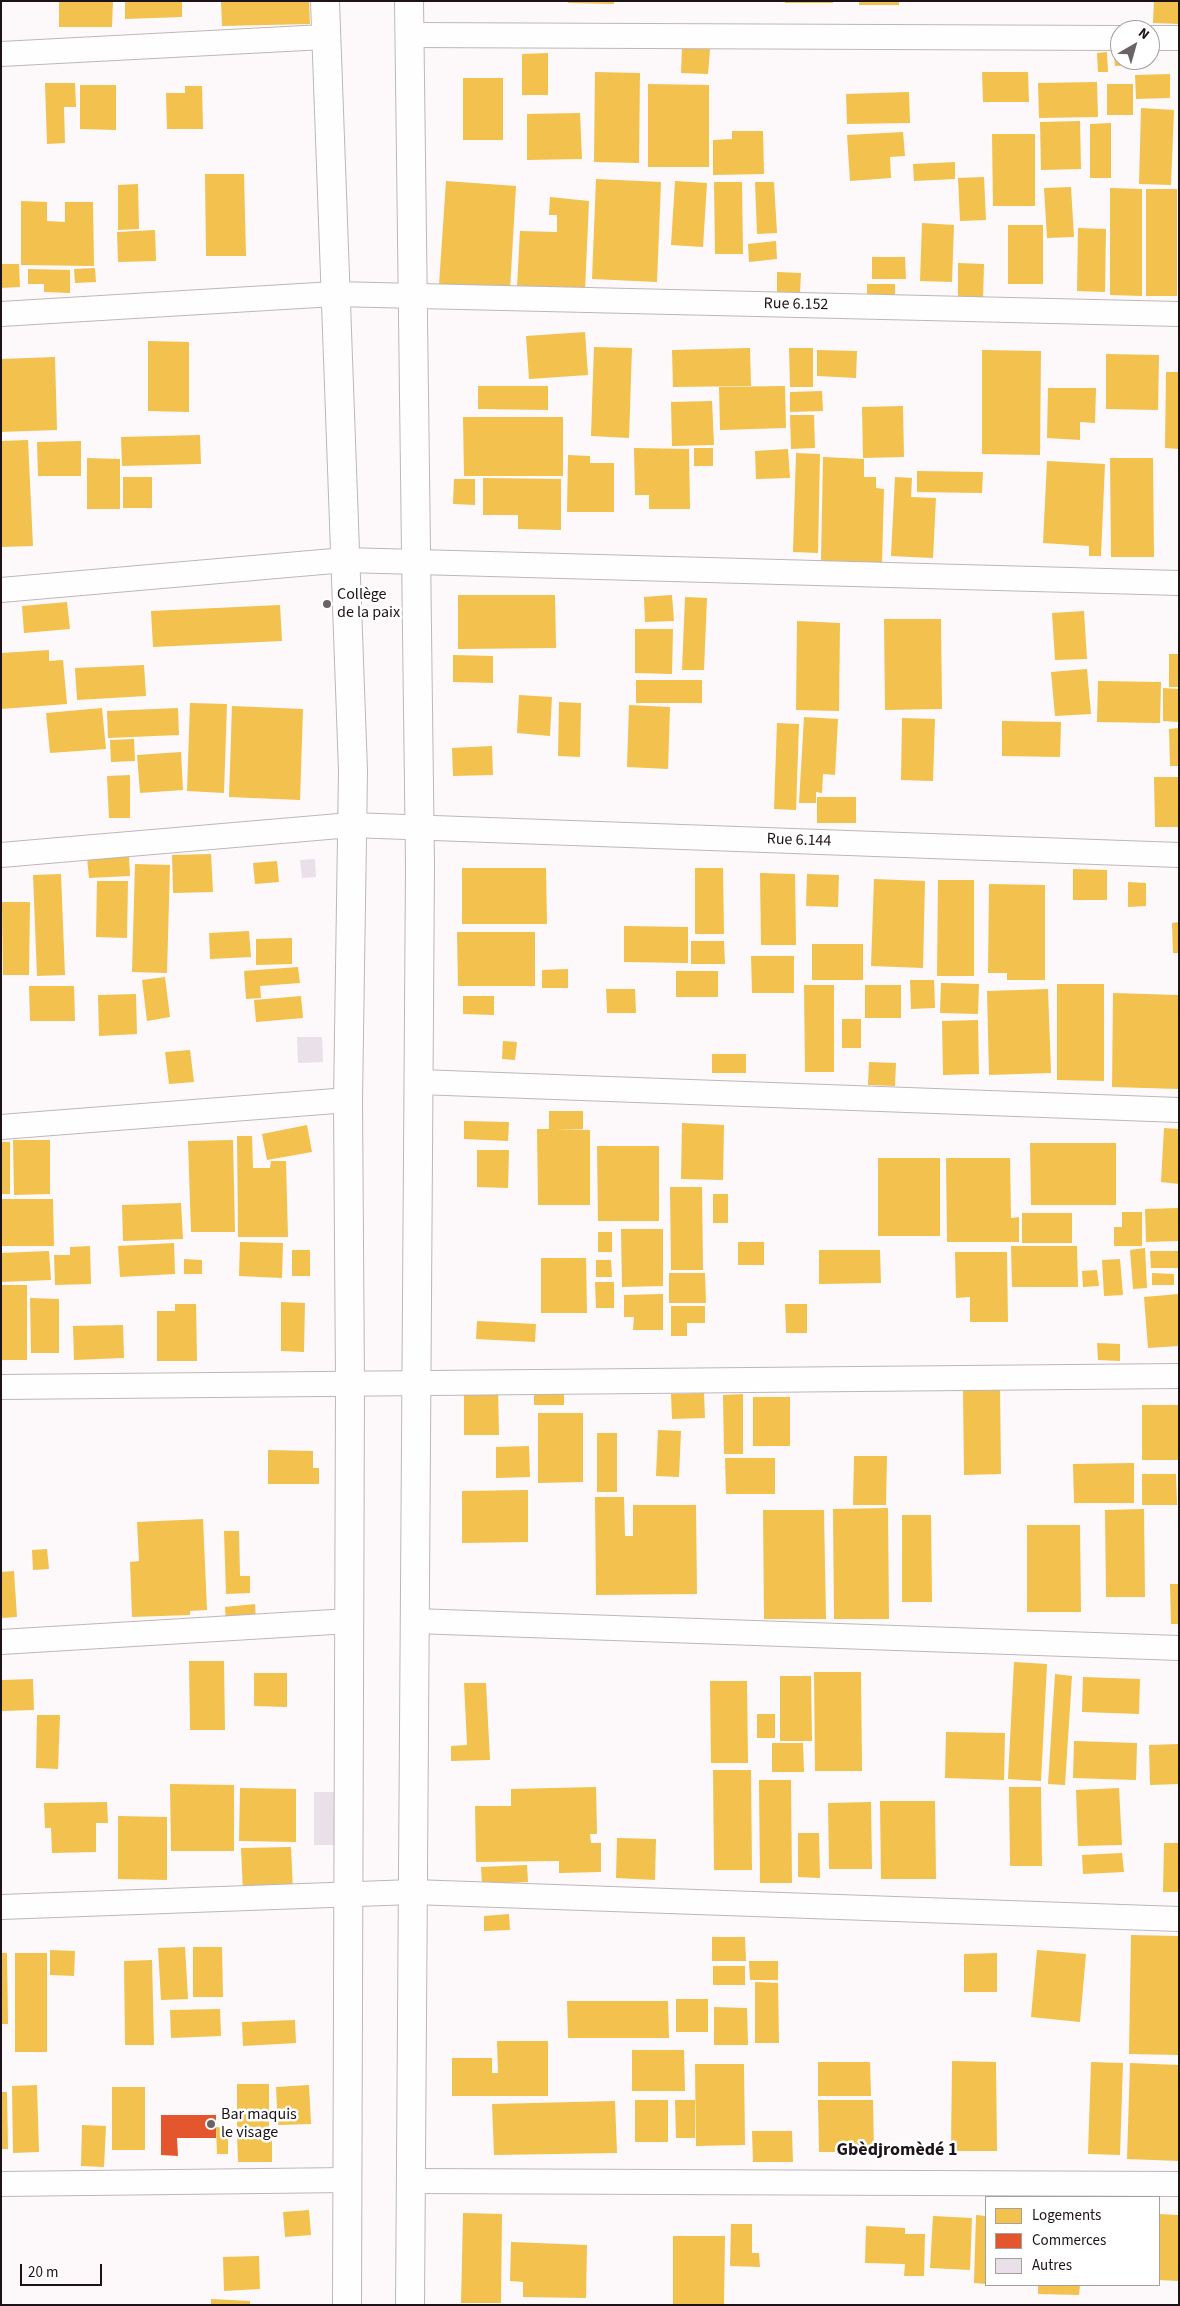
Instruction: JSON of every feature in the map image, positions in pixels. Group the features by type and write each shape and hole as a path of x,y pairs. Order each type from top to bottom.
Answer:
{"main road":[{"path":"325,1 324,37 353,771 348,1100 350,1384 347,2305"},
{"path":"410,1 420,828 410,2305"}],"street":[{"path":"410,35 1110,38"},
{"path":"1,54 324,37"},
{"path":"1160,38 1179,38"},
{"name":"Rue 6.152","path":"1,314 334,294 1179,314"},
{"path":"1,590 345,560 417,560 1179,583"},
{"name":"Rue 6.144","path":"1,855 351,825 1179,855"},
{"path":"419,1082 1179,1110"},
{"path":"1,1127 348,1100"},
{"path":"1,1387 1179,1376"},
{"path":"1,1642 349,1620"},
{"path":"415,1621 1179,1648"},
{"path":"1,1907 413,1892 1179,1919"},
{"path":"1,2184 348,2180"},
{"path":"410,2181 1179,2184"}],"building: Logements":[{"path":"59,1 113,1 112,27 59,27"},
{"path":"125,1 182,1 182,17 125,19"},
{"path":"221,1 309,1 310,24 222,26"},
{"path":"568,1 614,1 614,4 568,3"},
{"path":"785,1 833,1 833,3 785,3"},
{"path":"859,1 899,1 899,5 859,5"},
{"path":"1154,1 1179,1 1179,24 1160,23 1160,20 1153,20"},
{"path":"682,47 710,49 708,74 681,73"},
{"path":"1107,52 1108,72 1098,72 1097,53"},
{"path":"548,53 548,95 522,95 522,54"},
{"path":"595,72 640,73 639,163 594,162"},
{"path":"982,72 1028,72 1029,102 983,102"},
{"path":"1170,74 1170,98 1136,99 1135,75"},
{"path":"463,78 503,78 503,140 463,140"},
{"path":"1097,82 1098,117 1039,118 1038,83"},
{"path":"45,83 75,83 76,107 64,107 65,143 47,144"},
{"path":"648,84 709,85 709,167 648,167"},
{"path":"1107,84 1133,84 1133,115 1107,115"},
{"path":"80,85 116,85 116,130 80,129"},
{"path":"185,86 202,86 203,129 167,129 166,93 185,93"},
{"path":"909,92 910,123 847,124 846,94"},
{"path":"1141,108 1174,110 1171,185 1139,184"},
{"path":"580,113 582,159 527,160 527,114"},
{"path":"1080,121 1081,169 1041,170 1040,122"},
{"path":"1111,123 1111,178 1090,178 1090,124"},
{"path":"732,131 763,131 764,174 713,175 713,140 732,139"},
{"path":"903,132 905,156 890,157 891,178 850,181 847,135"},
{"path":"992,134 1035,134 1035,206 993,206"},
{"path":"955,162 955,179 914,181 913,164"},
{"path":"205,174 244,174 246,256 206,256"},
{"path":"984,177 986,220 960,221 958,178"},
{"path":"596,179 661,182 657,282 592,279"},
{"path":"446,181 516,186 510,290 439,285"},
{"path":"675,181 707,183 703,247 671,245"},
{"path":"714,182 742,182 743,254 715,254"},
{"path":"755,182 774,182 777,233 757,234"},
{"path":"138,184 139,229 118,230 118,185"},
{"path":"1071,187 1074,237 1047,238 1044,188"},
{"path":"1110,188 1142,189 1142,296 1110,295"},
{"path":"1146,189 1177,189 1177,296 1146,296"},
{"path":"550,197 589,201 585,291 517,287 520,231 557,232 557,215 549,215"},
{"path":"21,201 47,202 47,221 65,222 65,202 93,202 94,266 21,265"},
{"path":"922,223 954,225 952,282 920,281"},
{"path":"1008,225 1043,225 1043,284 1008,284"},
{"path":"1078,228 1106,229 1105,292 1077,291"},
{"path":"155,230 156,261 118,262 117,232"},
{"path":"776,241 777,259 749,262 748,244"},
{"path":"872,257 905,257 906,279 872,279"},
{"path":"958,263 984,264 983,300 958,299"},
{"path":"1,264 19,264 20,287 1,288"},
{"path":"95,268 96,282 75,283 74,269"},
{"path":"28,269 70,270 70,293 44,292 44,284 28,284"},
{"path":"777,272 801,273 800,293 777,292"},
{"path":"867,284 895,284 895,299 867,300"},
{"path":"585,332 588,375 529,379 526,336"},
{"path":"148,341 189,342 189,412 148,411"},
{"path":"594,347 632,348 629,438 591,436"},
{"path":"750,348 751,386 673,387 672,350"},
{"path":"789,348 813,348 813,387 790,387"},
{"path":"817,350 857,351 856,378 817,376"},
{"path":"982,350 1041,351 1040,455 982,454"},
{"path":"1106,354 1159,355 1158,410 1106,409"},
{"path":"55,357 57,430 1,432 1,359"},
{"path":"1166,372 1179,372 1179,449 1165,448"},
{"path":"478,386 548,386 548,410 478,409"},
{"path":"785,386 786,428 720,430 719,387"},
{"path":"1048,388 1096,388 1095,423 1080,422 1080,440 1047,438"},
{"path":"822,391 823,411 790,412 790,392"},
{"path":"712,401 714,445 672,446 671,402"},
{"path":"903,406 904,457 863,458 862,407"},
{"path":"790,415 814,415 815,448 791,449"},
{"path":"463,417 563,417 563,476 464,476"},
{"path":"200,435 201,464 122,466 121,437"},
{"path":"28,440 33,546 1,547 1,441"},
{"path":"81,441 81,476 38,476 37,442"},
{"path":"634,448 689,449 690,509 649,509 649,495 635,495"},
{"path":"694,448 713,448 713,466 694,466"},
{"path":"788,449 790,478 756,479 755,451"},
{"path":"796,453 820,454 818,553 793,552"},
{"path":"568,455 590,456 590,463 614,463 614,512 567,512"},
{"path":"823,457 864,459 864,477 876,477 876,488 884,489 882,564 821,562"},
{"path":"87,458 120,459 120,509 87,509"},
{"path":"1110,458 1153,458 1154,557 1111,557"},
{"path":"1047,461 1105,464 1101,556 1089,556 1089,546 1043,543"},
{"path":"917,471 983,472 982,493 917,492"},
{"path":"123,477 152,477 152,508 123,508"},
{"path":"895,477 912,478 911,497 936,498 933,558 891,556"},
{"path":"483,478 561,479 561,530 518,529 518,515 483,515"},
{"path":"454,479 475,479 475,505 453,504"},
{"path":"458,595 555,595 556,648 458,649"},
{"path":"672,595 674,621 645,622 644,597"},
{"path":"685,597 707,598 704,670 682,670"},
{"path":"67,602 70,629 24,633 22,606"},
{"path":"280,605 282,641 153,647 151,611"},
{"path":"1084,611 1087,659 1055,660 1052,613"},
{"path":"884,619 941,619 942,709 885,710"},
{"path":"797,621 840,623 839,711 796,710"},
{"path":"635,629 673,629 672,674 635,673"},
{"path":"49,650 49,661 63,660 67,704 1,709 1,653"},
{"path":"1169,654 1179,654 1179,687 1169,687"},
{"path":"453,655 493,656 493,683 453,682"},
{"path":"144,665 146,696 77,700 75,668"},
{"path":"1087,669 1091,714 1055,716 1051,672"},
{"path":"636,680 702,680 702,703 636,703"},
{"path":"1098,681 1161,682 1160,723 1097,722"},
{"path":"1163,688 1179,689 1179,722 1163,721"},
{"path":"519,695 552,697 550,736 517,733"},
{"path":"559,702 581,703 580,757 558,756"},
{"path":"190,703 227,704 224,793 187,791"},
{"path":"629,705 670,707 668,769 627,767"},
{"path":"232,706 303,709 300,800 229,797"},
{"path":"102,708 106,749 50,753 46,713"},
{"path":"178,708 179,735 108,738 107,711"},
{"path":"804,717 838,719 835,775 823,774 822,793 816,792 816,803 799,803"},
{"path":"902,718 935,719 933,781 901,780"},
{"path":"1002,721 1061,722 1060,757 1002,756"},
{"path":"777,723 799,724 796,810 774,809"},
{"path":"1179,728 1179,766 1170,766 1169,729"},
{"path":"134,739 135,761 111,762 110,740"},
{"path":"492,746 493,775 453,776 452,748"},
{"path":"181,752 183,790 140,793 137,755"},
{"path":"130,775 130,818 109,818 107,776"},
{"path":"1154,777 1179,777 1179,827 1155,827"},
{"path":"817,797 856,797 856,823 817,823"},
{"path":"211,854 213,892 173,893 172,855"},
{"path":"129,855 130,876 89,878 87,858"},
{"path":"277,861 279,882 255,884 253,863"},
{"path":"135,864 170,865 167,973 132,972"},
{"path":"462,868 546,868 547,924 462,924"},
{"path":"695,868 723,868 724,934 695,934"},
{"path":"1073,869 1107,870 1107,900 1073,900"},
{"path":"760,873 795,874 796,945 761,945"},
{"path":"61,874 65,975 37,976 33,875"},
{"path":"807,874 839,875 838,907 806,906"},
{"path":"874,879 925,881 923,968 871,966"},
{"path":"938,880 974,880 974,976 937,976"},
{"path":"97,881 128,881 127,938 96,937"},
{"path":"1128,882 1146,883 1146,906 1128,907"},
{"path":"989,884 1045,885 1045,980 1007,980 1007,973 988,973"},
{"path":"2,902 30,902 29,975 3,975"},
{"path":"1179,922 1179,953 1173,953 1172,923"},
{"path":"624,926 688,927 688,963 624,962"},
{"path":"249,931 251,957 210,959 209,933"},
{"path":"457,932 535,932 535,986 458,986"},
{"path":"292,938 292,964 256,965 256,939"},
{"path":"691,941 724,941 725,964 691,964"},
{"path":"812,944 863,944 863,980 812,980"},
{"path":"751,956 794,956 794,993 752,993"},
{"path":"298,967 300,983 260,986 261,998 246,999 244,971"},
{"path":"568,969 568,988 542,988 542,970"},
{"path":"676,971 718,971 718,997 676,997"},
{"path":"165,977 170,1017 147,1021 142,980"},
{"path":"910,980 934,980 935,1008 911,1009"},
{"path":"941,983 979,984 978,1014 940,1013"},
{"path":"1057,984 1104,984 1104,1081 1057,1080"},
{"path":"804,985 834,985 834,1072 805,1072"},
{"path":"865,985 901,985 901,1018 865,1018"},
{"path":"29,986 74,986 75,1021 30,1021"},
{"path":"606,989 635,989 636,1013 607,1013"},
{"path":"1048,989 1051,1073 989,1075 987,991"},
{"path":"1113,993 1179,995 1179,1089 1112,1087"},
{"path":"136,994 137,1034 99,1036 98,995"},
{"path":"301,996 303,1018 256,1022 254,1000"},
{"path":"463,996 494,996 494,1015 463,1014"},
{"path":"842,1019 861,1019 861,1048 842,1048"},
{"path":"978,1020 979,1074 943,1075 942,1021"},
{"path":"503,1041 517,1042 515,1060 502,1059"},
{"path":"190,1050 194,1082 169,1084 165,1052"},
{"path":"712,1054 746,1054 746,1073 712,1073"},
{"path":"869,1062 896,1063 895,1086 868,1085"},
{"path":"549,1111 583,1111 583,1129 555,1129 590,1130 590,1205 538,1205 537,1129 549,1129"},
{"path":"464,1121 509,1122 508,1141 464,1139"},
{"path":"682,1123 724,1125 723,1180 681,1179"},
{"path":"307,1125 312,1152 267,1160 262,1134"},
{"path":"1164,1128 1179,1129 1179,1184 1161,1182"},
{"path":"237,1136 252,1136 253,1168 270,1168 271,1161 286,1161 288,1237 238,1237"},
{"path":"13,1140 50,1140 50,1194 14,1195"},
{"path":"233,1140 235,1232 191,1232 188,1141"},
{"path":"1,1142 10,1142 10,1194 1,1194"},
{"path":"1030,1143 1116,1143 1116,1205 1031,1205"},
{"path":"597,1146 659,1146 659,1221 598,1221"},
{"path":"477,1150 509,1150 508,1188 477,1187"},
{"path":"878,1158 940,1158 940,1236 878,1236"},
{"path":"946,1158 1010,1158 1011,1218 1019,1217 1019,1242 947,1242"},
{"path":"670,1187 702,1187 703,1270 671,1270"},
{"path":"713,1194 728,1194 728,1223 713,1223"},
{"path":"1,1199 53,1199 54,1246 1,1246"},
{"path":"181,1203 183,1239 123,1241 122,1205"},
{"path":"1179,1208 1179,1241 1146,1242 1145,1209"},
{"path":"1122,1212 1142,1212 1142,1246 1114,1246 1114,1227 1122,1227"},
{"path":"1022,1213 1072,1213 1072,1243 1022,1243"},
{"path":"621,1229 663,1229 663,1286 622,1287"},
{"path":"598,1232 612,1232 612,1252 598,1252"},
{"path":"240,1242 283,1243 282,1278 239,1276"},
{"path":"738,1242 764,1242 764,1265 738,1265"},
{"path":"174,1243 175,1274 120,1277 118,1246"},
{"path":"90,1246 91,1284 55,1285 54,1255 70,1255 70,1247"},
{"path":"1011,1246 1077,1246 1078,1287 1012,1287"},
{"path":"1145,1248 1147,1288 1133,1289 1130,1250"},
{"path":"292,1250 310,1250 310,1276 292,1276"},
{"path":"819,1250 880,1250 881,1283 819,1284"},
{"path":"49,1251 51,1280 1,1282 1,1253"},
{"path":"1150,1251 1179,1251 1179,1268 1151,1268"},
{"path":"955,1252 1007,1252 1008,1322 970,1322 970,1297 956,1298"},
{"path":"541,1258 586,1258 587,1313 541,1313"},
{"path":"184,1259 202,1260 202,1274 184,1274"},
{"path":"1120,1259 1123,1295 1104,1296 1102,1260"},
{"path":"596,1260 611,1260 612,1277 596,1277"},
{"path":"1097,1270 1099,1286 1083,1287 1082,1271"},
{"path":"669,1273 705,1273 706,1303 669,1303"},
{"path":"1152,1273 1174,1274 1174,1285 1152,1285"},
{"path":"595,1282 614,1282 614,1308 596,1308"},
{"path":"1,1285 27,1285 27,1360 1,1360"},
{"path":"663,1294 663,1330 633,1330 634,1317 624,1317 624,1295"},
{"path":"1179,1294 1179,1346 1148,1348 1144,1297"},
{"path":"30,1298 59,1299 59,1353 31,1353"},
{"path":"281,1302 305,1303 304,1352 281,1351"},
{"path":"175,1304 196,1304 197,1361 157,1361 157,1311 175,1311"},
{"path":"785,1304 807,1304 807,1333 786,1333"},
{"path":"671,1306 705,1306 705,1323 687,1323 687,1336 671,1336"},
{"path":"477,1321 536,1324 535,1342 476,1339"},
{"path":"123,1325 124,1358 74,1360 73,1326"},
{"path":"1097,1343 1120,1344 1120,1361 1098,1360"},
{"path":"464,1386 498,1386 499,1435 464,1435"},
{"path":"534,1388 564,1388 564,1405 534,1405"},
{"path":"1000,1388 1001,1474 964,1475 963,1389"},
{"path":"704,1393 705,1418 672,1419 671,1394"},
{"path":"743,1394 743,1454 724,1454 723,1395"},
{"path":"753,1397 790,1397 790,1446 753,1446"},
{"path":"1142,1405 1179,1405 1179,1460 1142,1460"},
{"path":"538,1413 583,1413 583,1482 538,1483"},
{"path":"658,1430 681,1431 679,1477 656,1476"},
{"path":"597,1433 617,1433 617,1492 597,1492"},
{"path":"529,1446 530,1477 496,1478 496,1447"},
{"path":"268,1450 313,1451 313,1468 319,1468 319,1484 268,1484"},
{"path":"854,1456 887,1456 886,1505 853,1505"},
{"path":"725,1458 775,1458 775,1494 726,1494"},
{"path":"1134,1463 1134,1503 1074,1503 1073,1464"},
{"path":"1142,1474 1176,1474 1177,1505 1142,1505"},
{"path":"528,1490 528,1542 462,1543 462,1491"},
{"path":"595,1497 624,1497 625,1536 633,1536 633,1505 696,1505 697,1594 596,1595"},
{"path":"888,1508 889,1619 834,1619 833,1509"},
{"path":"1144,1509 1145,1597 1106,1597 1105,1510"},
{"path":"763,1510 824,1510 826,1619 764,1619"},
{"path":"902,1515 931,1515 932,1602 902,1602"},
{"path":"203,1519 207,1610 190,1611 190,1615 132,1617 130,1562 139,1561 137,1522"},
{"path":"1027,1525 1080,1525 1081,1612 1027,1612"},
{"path":"224,1531 239,1531 240,1576 250,1576 250,1593 226,1594"},
{"path":"47,1549 49,1569 33,1570 32,1550"},
{"path":"14,1571 17,1617 1,1618 1,1572"},
{"path":"1170,1584 1179,1584 1179,1624 1171,1624"},
{"path":"255,1604 256,1622 226,1624 225,1607"},
{"path":"189,1661 224,1661 225,1730 190,1730"},
{"path":"1014,1662 1047,1664 1041,1781 1008,1779"},
{"path":"814,1672 861,1672 862,1771 815,1771"},
{"path":"254,1673 287,1673 287,1707 254,1706"},
{"path":"1055,1674 1072,1676 1065,1785 1048,1784"},
{"path":"780,1676 811,1676 812,1741 780,1741"},
{"path":"1083,1677 1140,1679 1139,1714 1082,1712"},
{"path":"33,1679 34,1710 1,1711 1,1680"},
{"path":"710,1681 747,1681 748,1763 711,1763"},
{"path":"464,1683 486,1683 490,1760 451,1761 451,1746 467,1745"},
{"path":"757,1714 775,1714 775,1738 757,1738"},
{"path":"37,1715 60,1715 58,1769 36,1768"},
{"path":"946,1732 1005,1733 1004,1780 945,1778"},
{"path":"1074,1741 1137,1743 1136,1780 1073,1778"},
{"path":"772,1743 803,1743 804,1772 772,1772"},
{"path":"1179,1744 1179,1784 1150,1785 1149,1745"},
{"path":"713,1770 751,1770 752,1870 714,1870"},
{"path":"759,1780 791,1780 792,1883 760,1883"},
{"path":"170,1784 234,1785 234,1851 171,1851"},
{"path":"596,1787 597,1834 590,1834 591,1843 601,1843 601,1872 559,1873 559,1861 476,1862 475,1806 511,1806 511,1789"},
{"path":"1009,1787 1041,1787 1042,1866 1010,1866"},
{"path":"240,1788 296,1789 296,1842 239,1841"},
{"path":"1119,1788 1122,1845 1078,1846 1076,1790"},
{"path":"880,1801 935,1801 936,1879 881,1879"},
{"path":"107,1802 108,1823 96,1823 96,1852 52,1853 51,1828 45,1828 44,1803"},
{"path":"871,1802 872,1869 829,1869 828,1803"},
{"path":"118,1816 167,1817 167,1880 118,1879"},
{"path":"798,1833 819,1833 820,1878 798,1877"},
{"path":"617,1838 656,1839 655,1880 616,1878"},
{"path":"1164,1843 1179,1843 1179,1892 1163,1892"},
{"path":"291,1847 293,1891 243,1893 241,1848"},
{"path":"1122,1853 1124,1872 1083,1874 1082,1855"},
{"path":"527,1865 528,1882 482,1884 481,1867"},
{"path":"509,1914 510,1930 484,1931 484,1916"},
{"path":"1131,1935 1179,1936 1179,2055 1129,2054"},
{"path":"712,1937 745,1937 746,1961 712,1961"},
{"path":"185,1947 188,1999 161,2000 158,1948"},
{"path":"193,1947 222,1947 223,1997 193,1997"},
{"path":"50,1950 75,1951 74,1976 50,1975"},
{"path":"1037,1950 1086,1954 1080,2022 1031,2017"},
{"path":"1,1953 7,1953 8,2024 1,2024"},
{"path":"15,1953 47,1953 47,2052 15,2052"},
{"path":"997,1953 997,1992 964,1992 964,1954"},
{"path":"152,1960 154,2045 125,2045 124,1961"},
{"path":"749,1961 778,1961 778,1980 750,1980"},
{"path":"713,1966 745,1966 745,1985 713,1985"},
{"path":"755,1982 778,1983 779,2043 755,2043"},
{"path":"676,1999 708,1999 708,2032 676,2032"},
{"path":"567,2001 668,2001 669,2038 568,2038"},
{"path":"714,2007 747,2008 748,2045 714,2045"},
{"path":"220,2009 221,2036 171,2038 170,2010"},
{"path":"295,2020 296,2043 243,2046 242,2022"},
{"path":"497,2041 548,2041 548,2096 452,2096 452,2058 492,2058 492,2073 498,2073"},
{"path":"632,2050 684,2050 685,2091 632,2091"},
{"path":"952,2061 996,2062 997,2151 951,2151"},
{"path":"818,2062 870,2062 871,2096 818,2096"},
{"path":"1091,2062 1123,2063 1120,2155 1088,2154"},
{"path":"1130,2063 1179,2065 1179,2161 1127,2159"},
{"path":"695,2064 744,2064 745,2145 696,2146"},
{"path":"237,2084 269,2084 269,2132 237,2132"},
{"path":"37,2085 39,2152 13,2153 12,2086"},
{"path":"309,2085 311,2124 278,2125 276,2087"},
{"path":"112,2087 145,2087 145,2150 112,2150"},
{"path":"1,2092 7,2092 8,2149 1,2149"},
{"path":"635,2100 668,2100 668,2142 635,2142"},
{"path":"675,2100 695,2100 695,2138 676,2138"},
{"path":"818,2100 873,2100 874,2152 819,2152"},
{"path":"615,2101 617,2153 494,2155 492,2104"},
{"path":"82,2125 106,2126 104,2167 81,2166"},
{"path":"216,2127 228,2128 228,2154 217,2154"},
{"path":"752,2131 792,2131 793,2162 753,2162"},
{"path":"237,2134 272,2134 272,2162 238,2162"},
{"path":"309,2210 311,2235 285,2237 283,2212"},
{"path":"463,2213 502,2214 501,2303 461,2303"},
{"path":"1160,2214 1179,2215 1179,2281 1160,2280"},
{"path":"976,2215 985,2216 985,2284 974,2283"},
{"path":"933,2216 972,2218 970,2270 930,2268"},
{"path":"731,2224 752,2224 752,2253 759,2253 760,2267 730,2266"},
{"path":"866,2226 905,2228 905,2234 925,2234 924,2276 904,2276 905,2264 865,2263"},
{"path":"673,2236 725,2236 724,2305 673,2305"},
{"path":"511,2242 587,2245 586,2298 523,2297 523,2282 510,2281"},
{"path":"259,2256 260,2289 224,2291 223,2257"},
{"path":"1038,2286 1080,2286 1079,2295 1038,2294"},
{"path":"211,2299 250,2301 250,2305 211,2305"}],"building: Commerces":[{"path":"161,2115 216,2115 216,2138 177,2138 178,2156 161,2155"}],"building: Autres":[{"path":"315,859 316,877 302,878 300,860"},
{"path":"297,1037 322,1037 323,1062 298,1063"},
{"path":"314,1792 342,1792 341,1845 314,1845"}],"place":[{"name":"Collège de la paix","path":"327,604"},
{"name":"Bar maquis le visage","path":"211,2124"}],"district":[{"name":"Gbèdjromèdé 1","path":"897,2151"}]}
